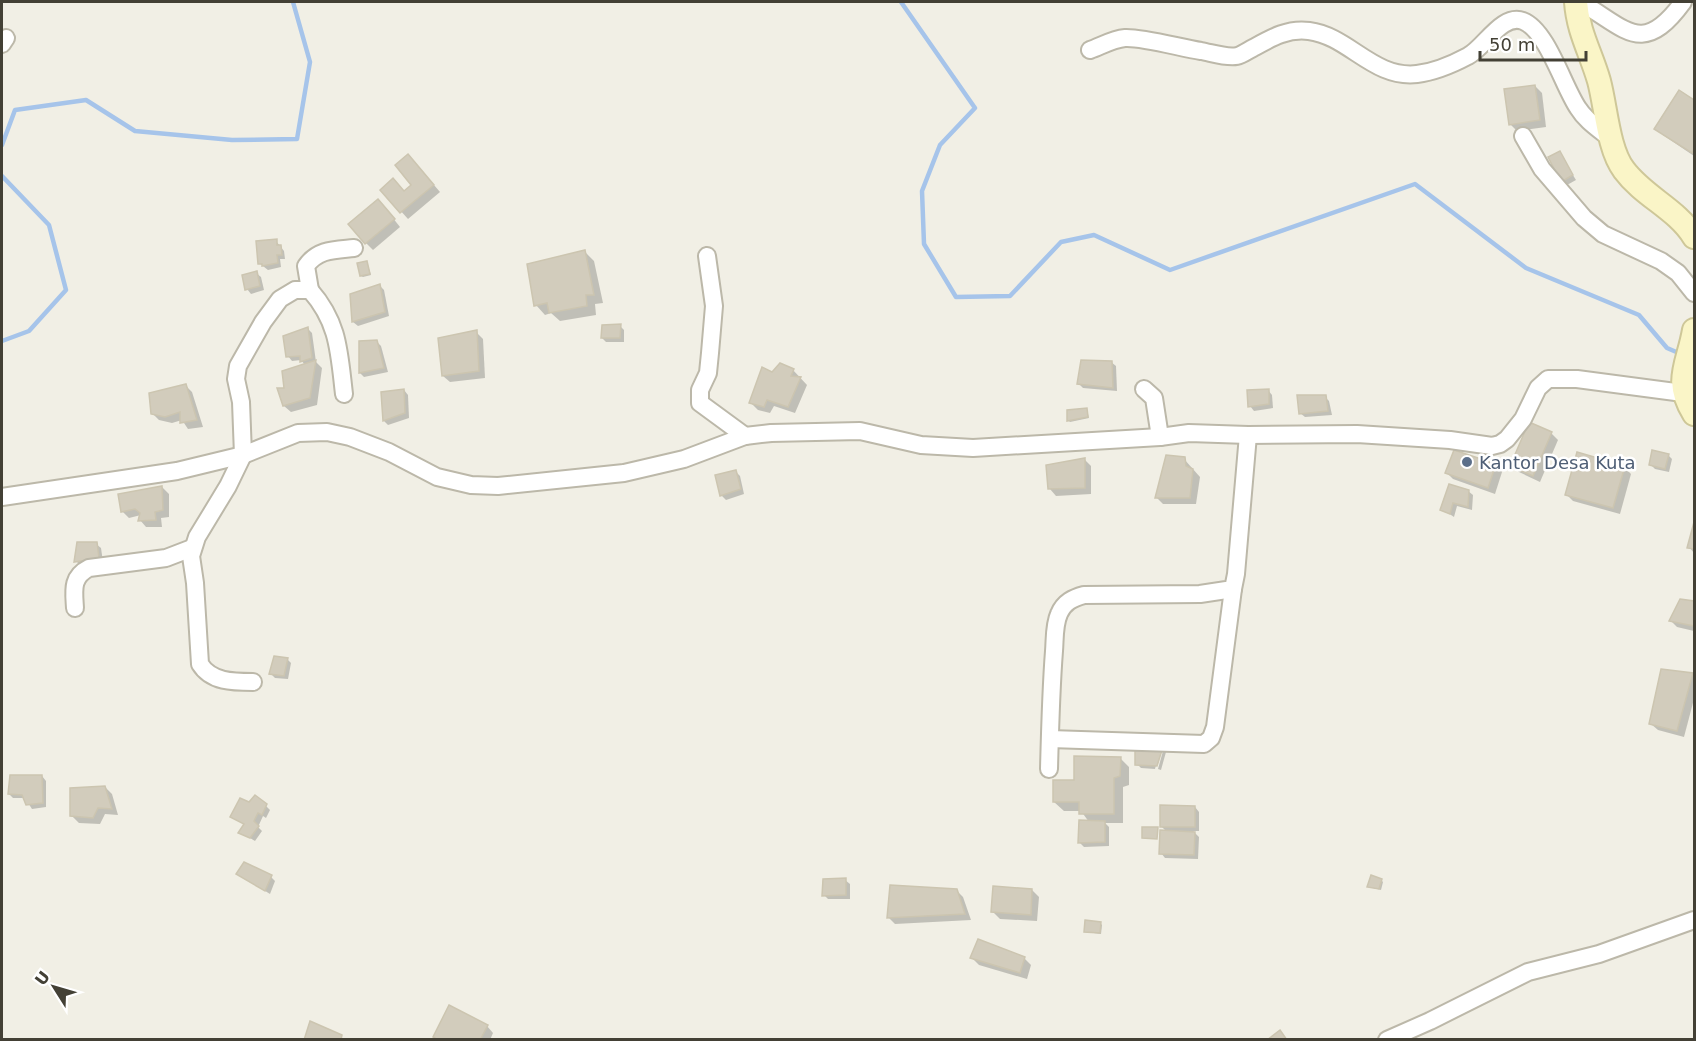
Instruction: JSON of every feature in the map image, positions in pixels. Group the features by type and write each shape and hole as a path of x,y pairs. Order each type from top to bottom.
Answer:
{"main road":[{"path":"1578,2 1577,21 1599,80 1611,139 1623,169 1639,186 1682,221 1695,237"},
{"path":"1694,334 1682,382 1683,393 1695,414"}],"street":[{"path":"1578,2 1630,32 1649,33 1666,23 1683,2"},
{"path":"1090,50 1125,38 1213,54 1238,56 1273,37 1295,30 1310,31 1333,39 1375,66 1402,74 1415,74 1430,71 1470,56 1504,23 1522,20 1531,27 1554,59 1579,111 1611,139"},
{"path":"1523,136 1542,169 1596,229 1660,261 1678,273 1695,293"},
{"path":"344,394 339,348 331,319 310,290 306,266 313,258 325,251 354,248"},
{"path":"708,256 714,306 708,373 700,390 700,403 745,436"},
{"path":"253,682 233,682 213,677 200,663 192,548 243,455 241,402 236,379 240,359 262,322 280,299 295,290 310,290"},
{"path":"2,497 177,471 243,455 298,433 327,432 350,437 389,452 437,477 471,485 498,486 624,473 684,459 745,436 771,433 860,431 921,445 973,448 1160,437 1189,433 1357,434 1450,440 1492,446 1507,439 1523,419 1538,388 1548,379 1576,379 1683,393"},
{"path":"1144,389 1154,398 1160,437"},
{"path":"1050,739 1204,744 1211,738 1215,727 1236,574 1248,435"},
{"path":"75,608 74,586 80,573 89,568 166,558 192,548"},
{"path":"1049,769 1055,627 1058,614 1065,604 1073,598 1084,595 1200,594 1233,589"},
{"path":"1387,1040 1528,972 1599,954 1695,920"}],"building":[{"path":"1535,85 1540,120 1509,125 1504,89"},
{"path":"1679,90 1694,100 1694,149 1692,153 1654,129"},
{"path":"1560,151 1573,175 1561,182 1548,157"},
{"path":"408,154 434,185 400,213 380,190 393,178 404,191 411,185 395,165"},
{"path":"378,199 395,219 365,244 348,224"},
{"path":"277,239 277,245 281,245 282,255 277,255 278,263 262,266 258,264 256,241"},
{"path":"585,250 594,295 586,295 587,306 549,313 547,303 534,306 527,264"},
{"path":"367,261 370,274 360,276 357,263"},
{"path":"257,271 260,286 245,290 242,275"},
{"path":"380,284 385,312 352,322 350,294"},
{"path":"621,324 620,338 601,338 602,325"},
{"path":"308,327 312,358 300,362 300,356 286,357 283,336"},
{"path":"477,330 479,371 442,376 438,338"},
{"path":"377,340 384,368 359,373 359,341"},
{"path":"316,360 310,398 283,406 277,388 284,388 282,371"},
{"path":"1081,360 1112,361 1113,388 1077,384"},
{"path":"780,363 794,369 791,376 801,377 788,407 767,400 764,407 749,403 762,367 772,372"},
{"path":"186,384 197,420 180,423 180,412 165,417 151,414 149,393"},
{"path":"404,389 405,413 383,421 381,392"},
{"path":"1269,389 1269,404 1248,407 1247,390"},
{"path":"1297,395 1326,395 1328,411 1299,414"},
{"path":"1087,408 1088,417 1067,421 1067,410"},
{"path":"1529,422 1552,432 1533,476 1510,466"},
{"path":"1454,450 1496,464 1488,488 1445,473"},
{"path":"1652,450 1669,454 1665,469 1649,465"},
{"path":"1577,452 1625,466 1613,508 1565,495"},
{"path":"1166,455 1185,457 1186,466 1193,469 1190,498 1155,498"},
{"path":"1085,458 1085,488 1048,489 1046,465"},
{"path":"736,470 741,489 720,496 715,475"},
{"path":"1449,484 1469,490 1468,507 1453,503 1450,514 1440,510"},
{"path":"162,486 163,510 155,512 156,520 138,521 140,513 135,509 121,512 118,494"},
{"path":"1694,522 1694,549 1687,548"},
{"path":"77,542 97,542 99,558 74,562"},
{"path":"1680,599 1694,601 1694,626 1669,621"},
{"path":"274,656 288,658 284,676 269,674"},
{"path":"1661,669 1693,673 1677,731 1649,724"},
{"path":"1163,747 1157,766 1135,765 1135,748"},
{"path":"1074,756 1121,757 1120,776 1114,778 1114,814 1079,814 1079,802 1053,802 1053,780 1074,780"},
{"path":"10,775 42,775 43,803 26,805 22,795 8,794"},
{"path":"105,786 112,809 98,808 93,818 70,816 70,788"},
{"path":"255,795 267,804 262,815 258,813 254,821 259,826 250,838 238,833 244,824 230,817 240,798 249,802"},
{"path":"1160,805 1195,806 1195,827 1160,827"},
{"path":"1079,820 1105,821 1105,842 1078,843"},
{"path":"1142,827 1158,827 1157,839 1142,838"},
{"path":"1160,830 1195,832 1194,855 1159,854"},
{"path":"244,862 272,875 265,891 236,874"},
{"path":"1371,875 1382,879 1379,889 1367,887"},
{"path":"846,878 846,895 822,896 823,879"},
{"path":"890,885 957,889 965,914 887,918"},
{"path":"993,886 1032,889 1031,915 991,912"},
{"path":"1085,920 1101,922 1100,933 1084,932"},
{"path":"978,939 1025,957 1020,973 970,958"},
{"path":"449,1005 488,1025 480,1040 438,1040 433,1037"},
{"path":"310,1021 342,1035 341,1040 304,1040"},
{"path":"1280,1030 1287,1040 1267,1040"}],"waterway":[{"path":"2,145 15,110 86,100 135,131 232,140 297,139 310,62 293,2"},
{"path":"901,2 975,108 940,145 922,191 924,244 956,297 1010,296 1061,242 1094,235 1170,270 1415,184 1526,268 1639,315 1667,348 1681,354"},
{"path":"2,176 49,225 66,290 29,331 2,341"}],"place":[{"name":"Kantor Desa Kuta","path":"1467,462"}]}
